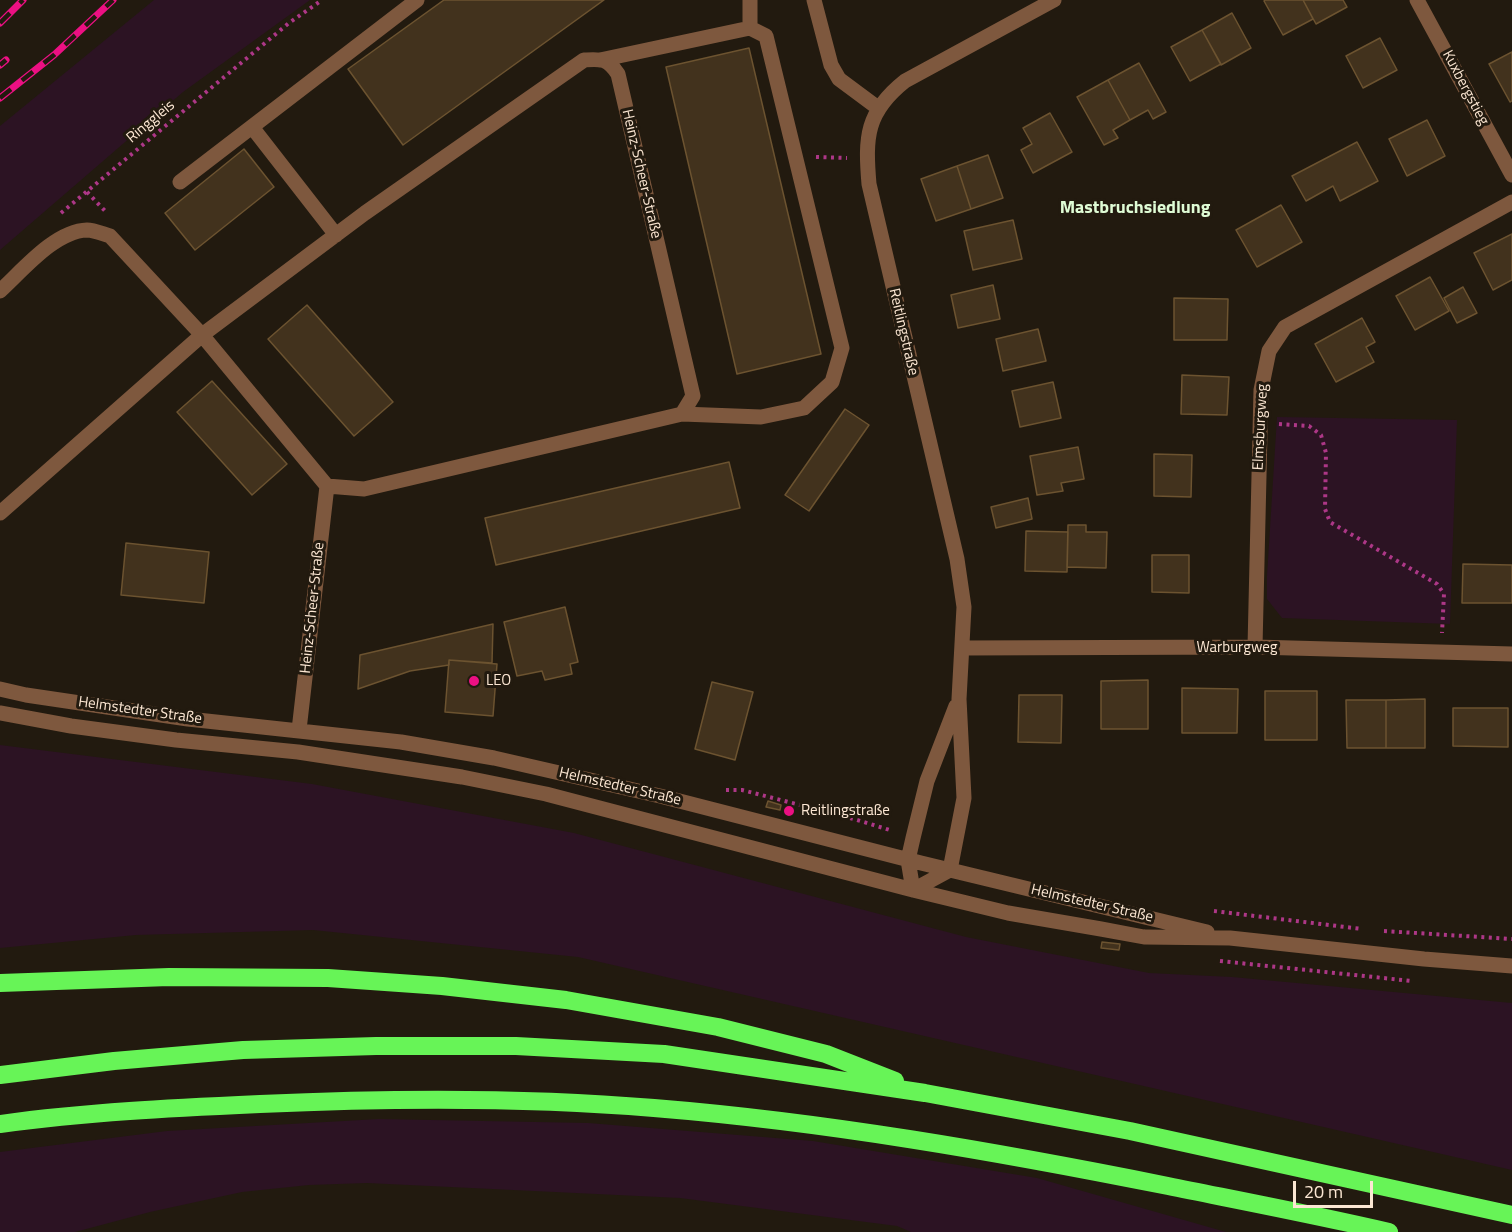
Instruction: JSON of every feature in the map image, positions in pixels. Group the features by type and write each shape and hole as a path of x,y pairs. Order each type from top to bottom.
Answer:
{"highway":[{"path":"0,983 169,977 328,978 442,986 566,1000 718,1027 825,1054 925,1093"},
{"path":"0,1075 114,1061 243,1050 376,1046 516,1046 664,1054 925,1093 1130,1131 1512,1215"},
{"path":"0,1125 121,1110 370,1099 510,1100 652,1107 818,1125 978,1150 1389,1232"}],"street":[{"path":"180,182 417,0"},
{"path":"750,0 750,28"},
{"path":"814,0 831,65 839,79 878,108"},
{"name":"Reitlingstraße","path":"950,870 964,798 959,699 964,607 957,559 872,196 866,158 871,124 888,94 905,81 1054,0"},
{"name":"Kuxbergstieg","path":"1417,0 1512,175"},
{"path":"0,291 50,245 69,232 89,229 110,236 202,335 327,486 364,489 682,414 761,417 804,408 832,382 842,348 766,36 750,28 600,60 584,60 336,235 202,335 0,513"},
{"name":"Heinz-Scheer-Straße","path":"600,60 610,62 618,74 693,396 682,414"},
{"path":"252,127 336,235"},
{"name":"Elmsburgweg","path":"1255,647 1261,390 1269,351 1285,327 1512,202"},
{"name":"Heinz-Scheer-Straße","path":"299,730 327,486"},
{"name":"Warburgweg","path":"963,648 1255,647 1512,654"},
{"name":"Helmstedter Straße","path":"0,689 26,695 188,719 401,742 494,758 660,796 909,860 1230,938"},
{"name":"Reitlingstraße","path":"913,890 909,860 927,781 959,699"},
{"name":"Helmstedter Straße","path":"0,713 71,726 176,740 298,752 473,779 546,794 1008,913 1144,937 1230,938 1512,966"},
{"path":"913,890 950,870"}],"path":[{"name":"Ringgleis","path":"56,217 289,23 322,0"},
{"path":"797,157 866,158"},
{"path":"1260,423 1309,426 1321,435 1326,453 1325,509 1330,522 1437,584 1443,594 1441,652"},
{"path":"1209,911 1384,931 1512,939"}],"shaded area":[{"path":"154,0 310,0 183,92 0,250 0,126"},
{"path":"1277,417 1457,420 1450,624 1282,618 1267,599"},
{"path":"0,745 312,784 574,833 966,937 1149,973 1232,977 1512,1003 1512,1170 578,957 313,930 136,935 0,948"},
{"path":"379,1119 588,1123 813,1141 1037,1178 1226,1232 911,1232 897,1226 680,1198 367,1183 309,1185 242,1192 150,1212 75,1232 0,1232 0,1152 167,1131"}],"building":[{"path":"444,0 604,0 403,145 348,69"},
{"path":"1265,0 1303,0 1313,19 1283,35"},
{"path":"1303,0 1343,0 1347,7 1316,24"},
{"path":"1232,13 1251,48 1221,65 1202,30"},
{"path":"1202,30 1221,64 1190,81 1171,47"},
{"path":"1380,38 1397,70 1363,88 1346,56"},
{"path":"749,48 821,354 737,374 666,67"},
{"path":"1512,52 1512,101 1510,102 1489,64"},
{"path":"1139,63 1166,112 1153,119 1148,110 1130,120 1108,80"},
{"path":"1108,80 1130,120 1113,130 1118,138 1104,145 1077,97"},
{"path":"1050,113 1072,152 1033,173 1021,150 1032,144 1023,128"},
{"path":"1427,120 1445,156 1407,176 1389,139"},
{"path":"1357,142 1378,181 1340,201 1333,186 1306,201 1292,176"},
{"path":"244,149 274,187 195,250 165,213"},
{"path":"988,155 1003,198 971,209 957,166"},
{"path":"957,166 971,209 936,221 921,179"},
{"path":"1281,205 1302,242 1257,267 1236,230"},
{"path":"1013,220 1022,259 973,270 964,231"},
{"path":"1512,234 1512,280 1493,290 1474,253"},
{"path":"1430,277 1449,311 1415,330 1396,296"},
{"path":"993,285 1000,319 958,328 951,295"},
{"path":"1463,287 1477,313 1457,323 1444,298"},
{"path":"1174,298 1228,299 1227,340 1174,340"},
{"path":"307,305 393,402 354,436 268,339"},
{"path":"1362,318 1375,342 1366,347 1374,362 1336,382 1315,344"},
{"path":"1038,329 1046,361 1003,371 996,339"},
{"path":"1182,375 1229,377 1227,415 1181,414"},
{"path":"212,381 287,464 252,495 177,412"},
{"path":"1053,382 1061,418 1020,427 1012,391"},
{"path":"845,409 869,425 809,511 785,495"},
{"path":"1078,447 1084,479 1061,483 1063,491 1037,495 1030,456"},
{"path":"1154,454 1192,455 1191,497 1154,496"},
{"path":"729,462 740,508 496,565 485,518"},
{"path":"1028,498 1032,519 996,528 991,507"},
{"path":"1068,525 1086,525 1086,532 1107,532 1106,568 1067,567"},
{"path":"1026,531 1068,532 1067,572 1025,571"},
{"path":"126,543 209,552 204,603 121,595"},
{"path":"1152,555 1189,555 1189,593 1152,592"},
{"path":"1463,564 1512,565 1512,603 1462,603"},
{"path":"565,607 578,662 570,664 572,674 545,680 542,671 517,676 504,622"},
{"path":"493,624 492,663 449,660 449,665 410,671 358,689 360,655"},
{"path":"449,660 497,664 493,716 445,712"},
{"path":"1148,680 1148,729 1101,729 1101,681"},
{"path":"712,682 753,692 735,760 695,749"},
{"path":"1182,688 1238,689 1237,733 1182,733"},
{"path":"1265,691 1317,691 1317,740 1265,740"},
{"path":"1019,695 1062,695 1061,743 1018,742"},
{"path":"1425,699 1425,748 1386,748 1386,700"},
{"path":"1346,700 1386,700 1386,748 1347,748"},
{"path":"1453,708 1508,708 1508,747 1453,746"},
{"path":"768,801 781,805 780,810 766,807"},
{"path":"1102,942 1120,944 1119,950 1101,948"}],"railway":[{"path":"0,23 23,0"},
{"path":"0,98 54,55 113,0"},
{"path":"0,65 6,60"}],"place":[{"name":"LEO","path":"474,681"},
{"name":"Reitlingstraße","path":"789,811"}],"district":[{"name":"Mastbruchsiedlung","path":"1135,209"}]}
